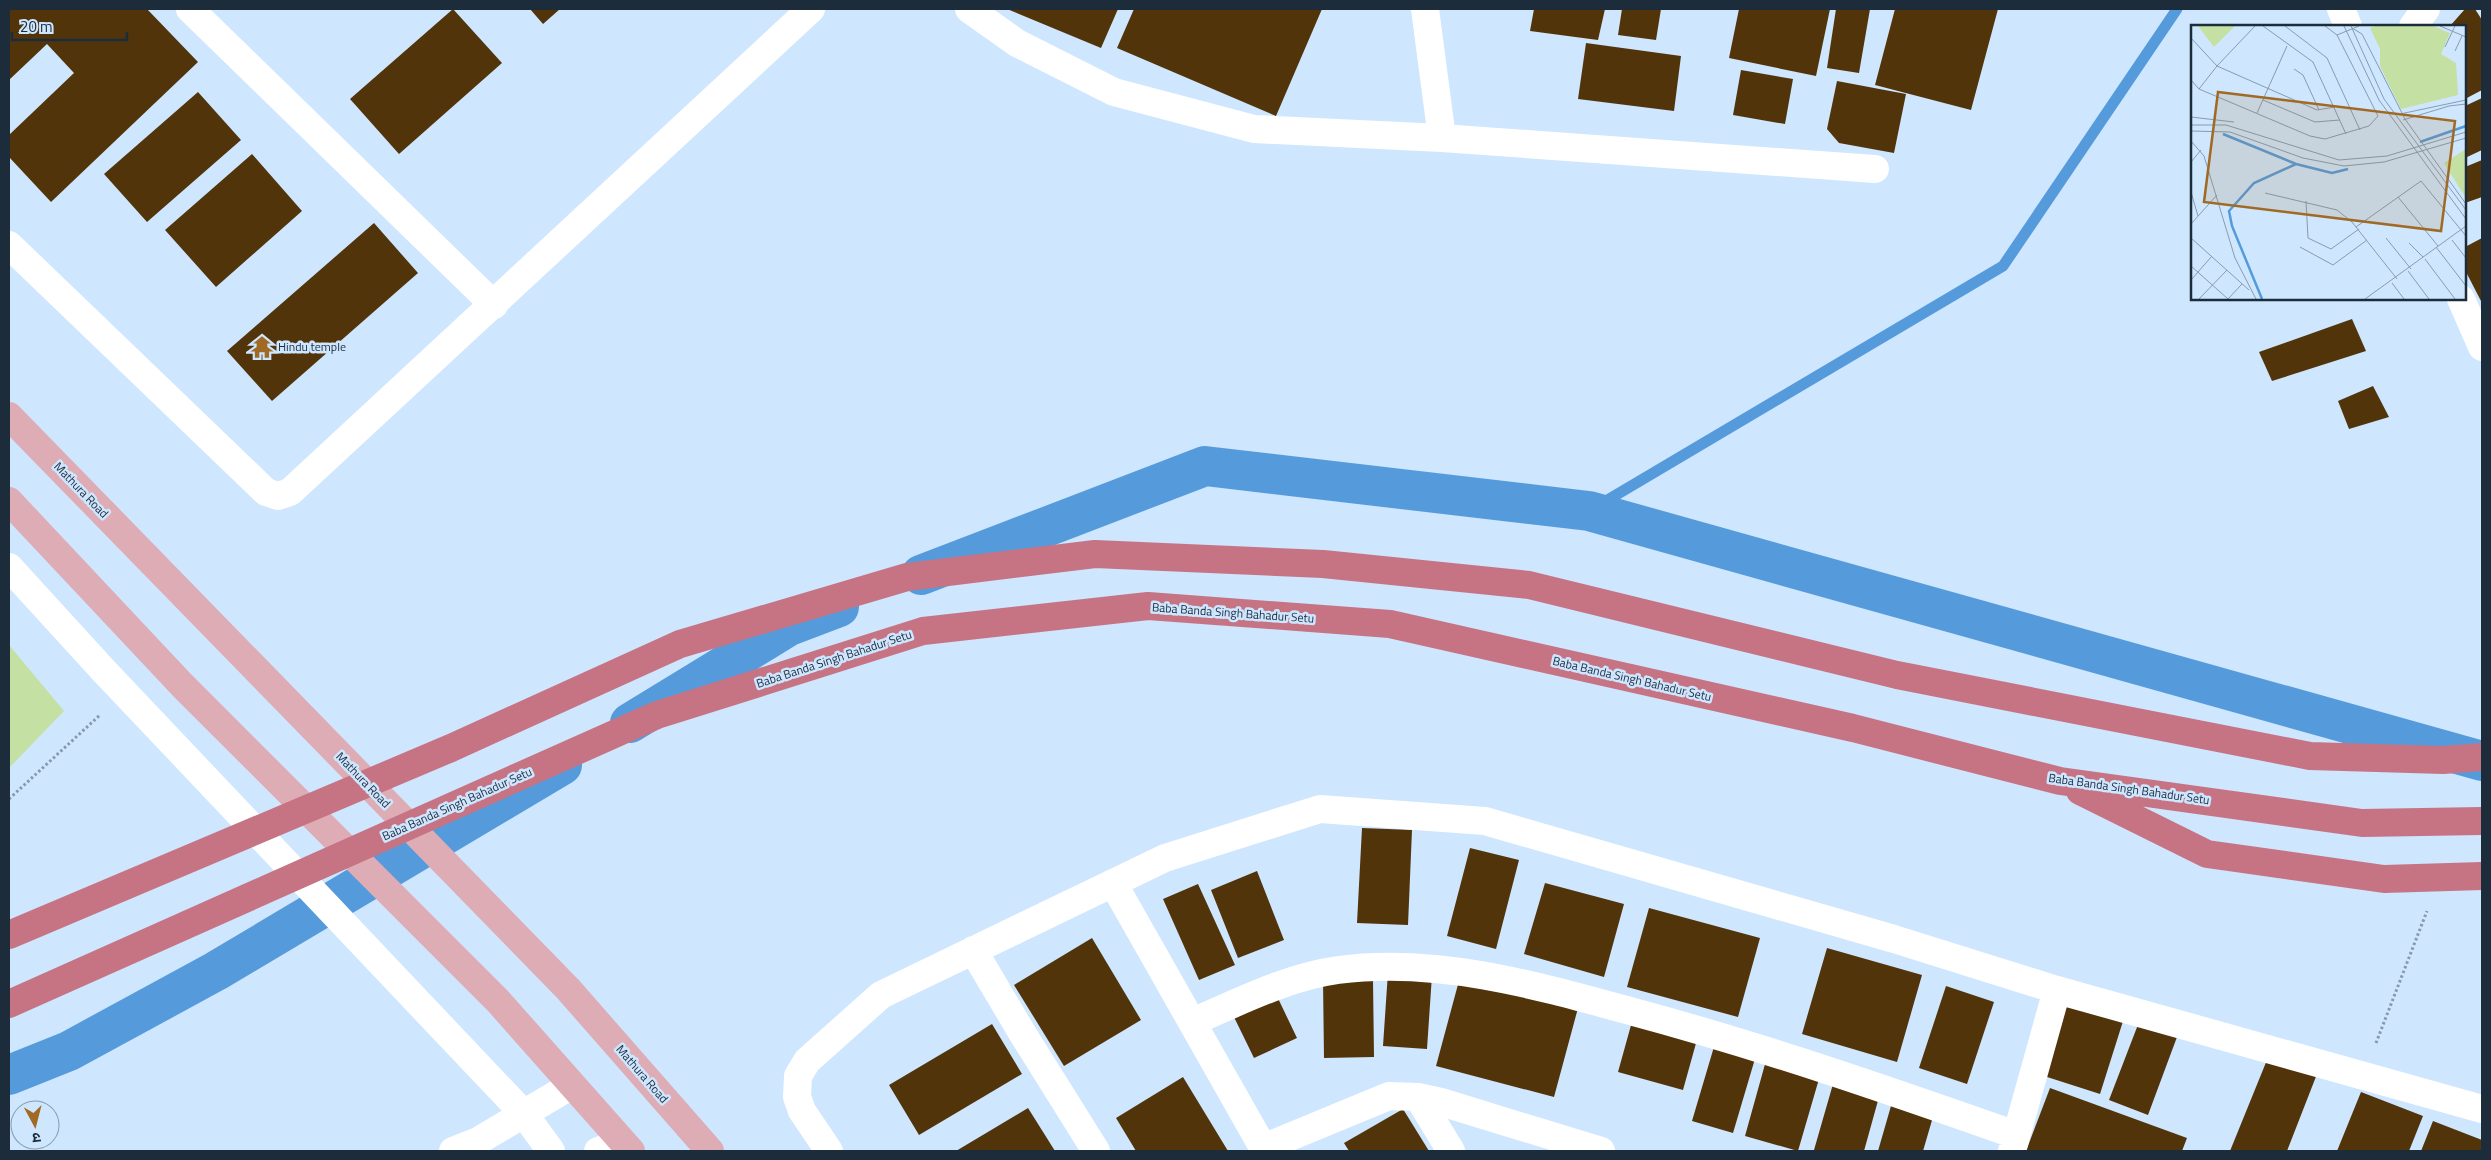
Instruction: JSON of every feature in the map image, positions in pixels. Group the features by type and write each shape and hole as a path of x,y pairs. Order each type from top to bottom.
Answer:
{"highway":[{"path":"9,935 451,748 680,644 907,577 1095,554 1323,564 1529,585 1897,675 2310,756 2443,760 2482,757"},
{"name":"Baba Banda Singh Bahadur Setu","path":"9,1004 657,715 923,631 1138,607 1390,624 1853,728 2060,781 2362,823 2482,821"},
{"path":"2060,781 2207,854 2384,879 2482,876"}],"main road":[{"name":"Mathura Road","path":"9,416 568,989 710,1151"},
{"path":"9,501 182,685 498,1001 572,1085 617,1148"}],"street":[{"path":"190,9 494,305"},
{"path":"9,245 266,492 278,496 290,492 494,305 811,9"},
{"path":"969,9 1017,43 1114,92 1254,129 1442,138 1875,169"},
{"path":"1425,9 1442,138"},
{"path":"2341,9 2348,25"},
{"path":"2414,25 2426,9"},
{"path":"2461,300 2482,346"},
{"path":"9,567 163,734 524,1114 551,1151"},
{"path":"829,1151 802,1111 796,1097 798,1076 807,1062 881,995 1165,858 1320,809 1485,821 1894,939 2057,990 2482,1109"},
{"path":"1113,883 1264,1150 1389,1096 1418,1097 1441,1102 1601,1151"},
{"path":"974,950 1024,1036 1096,1151"},
{"path":"1192,1022 1297,978 1337,970 1379,967 1443,970 1526,983 1702,1030 1828,1069 2014,1143 2057,990"},
{"path":"453,1151 478,1141 572,1085"},
{"path":"1418,1097 1451,1151"}],"path":[{"path":"9,799 124,692"},
{"path":"2389,1009 2416,939"}],"green space":[{"path":"9,645 64,711 9,768"}],"building":[{"path":"9,9 147,9 198,62 51,202 9,157 9,135 74,73 47,44 9,80"},
{"path":"453,9 502,63 399,154 350,99"},
{"path":"530,9 560,9 543,24"},
{"path":"1007,9 1118,9 1101,48"},
{"path":"1134,9 1322,9 1276,116 1117,48"},
{"path":"1534,9 1605,9 1598,40 1530,31"},
{"path":"1622,9 1661,9 1656,40 1618,35"},
{"path":"1739,9 1830,9 1816,76 1729,58"},
{"path":"1836,9 1870,9 1859,73 1827,68"},
{"path":"1895,9 1998,9 1971,110 1875,85"},
{"path":"2465,9 2475,9 2482,20 2482,90 2466,98 2466,25 2451,25"},
{"path":"1586,43 1681,56 1674,111 1578,99"},
{"path":"1741,70 1793,79 1785,124 1733,115"},
{"path":"1837,81 1906,94 1894,153 1839,143 1827,129"},
{"path":"198,92 241,140 147,222 104,174"},
{"path":"2482,98 2482,150 2466,158 2466,106"},
{"path":"252,154 302,211 216,287 165,230"},
{"path":"2482,160 2482,197 2466,203 2466,167"},
{"path":"374,223 418,273 272,401 227,351"},
{"path":"2482,238 2482,301 2466,272 2466,246"},
{"path":"2352,319 2366,351 2272,381 2259,352"},
{"path":"2373,386 2389,417 2349,429 2338,401"},
{"path":"1362,828 1412,830 1408,925 1357,923"},
{"path":"1470,848 1519,860 1496,949 1447,936"},
{"path":"1257,871 1284,940 1238,958 1211,890"},
{"path":"1545,883 1624,904 1604,977 1524,954"},
{"path":"1198,884 1235,965 1199,980 1163,899"},
{"path":"1649,908 1760,938 1738,1017 1627,987"},
{"path":"1092,938 1141,1020 1064,1066 1014,985"},
{"path":"1827,948 1922,975 1897,1062 1802,1034"},
{"path":"1388,972 1432,975 1427,1049 1383,1046"},
{"path":"1460,977 1578,1008 1554,1097 1436,1066"},
{"path":"1323,980 1373,980 1374,1057 1324,1058"},
{"path":"1946,986 1994,1002 1967,1084 1919,1068"},
{"path":"1275,992 1297,1038 1254,1058 1232,1013"},
{"path":"2067,1001 2124,1018 2100,1094 2044,1076"},
{"path":"1633,1018 1698,1036 1683,1090 1618,1072"},
{"path":"2139,1022 2177,1037 2148,1115 2109,1100"},
{"path":"992,1024 1022,1074 919,1135 889,1085"},
{"path":"1716,1040 1757,1052 1733,1133 1692,1121"},
{"path":"2269,1055 2317,1074 2287,1151 2230,1151"},
{"path":"1767,1057 1821,1072 1798,1151 1745,1136"},
{"path":"1183,1077 1228,1151 1136,1151 1116,1118"},
{"path":"1833,1084 1879,1097 1864,1151 1814,1150"},
{"path":"2050,1088 2187,1138 2182,1151 2026,1151"},
{"path":"2361,1092 2423,1116 2409,1151 2337,1151"},
{"path":"1893,1099 1935,1110 1923,1151 1878,1151"},
{"path":"1028,1108 1055,1151 956,1151"},
{"path":"1403,1109 1429,1151 1349,1151 1344,1143"},
{"path":"2433,1121 2482,1140 2482,1151 2421,1151"}],"waterway":[{"path":"1589,511 2003,266 2177,9"},
{"path":"921,575 1205,466 1589,511 2482,761"},
{"path":"630,723 789,626 839,607"},
{"path":"9,1075 69,1051 216,971 562,765"}],"place":[{"name":"Hindu temple","path":"262,347"}]}
